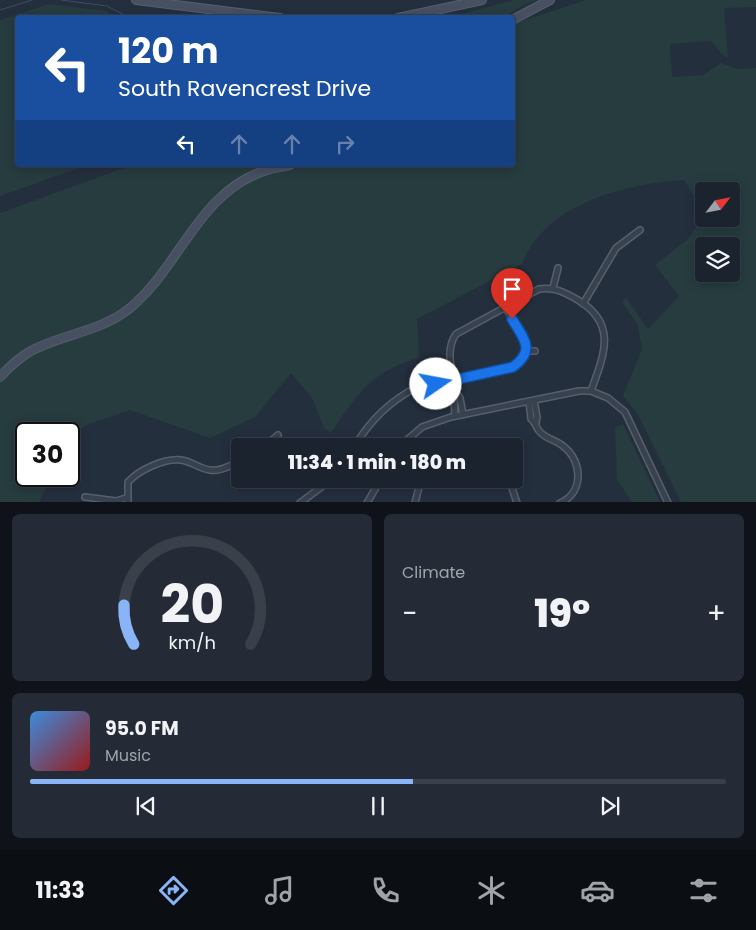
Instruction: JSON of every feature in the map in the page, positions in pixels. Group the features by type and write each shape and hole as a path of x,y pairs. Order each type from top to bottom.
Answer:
{"street":[{"path":"136,0 256,15"},
{"path":"412,15 482,0"},
{"path":"515,18 550,0"},
{"path":"0,377 14,362 30,352 110,321 129,309 149,290 217,200 237,184 264,171 281,167"},
{"path":"583,304 619,245 640,230"},
{"path":"553,288 558,268"},
{"path":"463,415 460,398 456,392 449,350 456,334 539,288 553,288 593,309 601,320 606,343 590,391"},
{"path":"360,438 377,415 404,394 417,387 513,367 521,361 526,351 526,344 505,307"},
{"path":"526,351 535,351"},
{"path":"409,438 422,427 455,416 580,391 590,391 608,398 625,412 668,502"},
{"path":"455,416 454,398 456,392"},
{"path":"531,401 539,431 563,446 571,456 578,472 578,485 571,501 560,502"},
{"path":"274,438 278,435"},
{"path":"85,498 116,501 127,500 128,482 134,476 171,460 181,460 210,470 219,470 231,465"},
{"path":"300,502 319,488"},
{"path":"369,502 376,488"},
{"path":"415,502 419,488"},
{"path":"512,488 516,502"}],"green space":[{"path":"514,0 537,0 507,15 458,15"},
{"path":"586,0 756,0 756,7 724,8 728,58 711,41 670,44 672,77 703,75 721,63 737,69 756,68 756,502 681,502 637,413 623,396 642,349 638,325 622,302 626,298 648,329 679,296 655,265 688,239 696,228 740,228 740,182 695,182 695,198 684,180 637,186 613,192 568,212 549,226 533,243 522,264 417,319 419,358 388,370 377,377 358,395 331,433 324,428 312,398 291,373 255,417 210,438 130,410 80,429 80,422 15,422 15,487 46,487 39,502 0,502 0,381 12,367 26,357 59,342 94,331 125,315 151,292 210,210 229,193 249,181 272,172 304,167 515,167 515,23"},
{"path":"49,4 106,11 111,15 15,15"},
{"path":"15,15 15,167 81,167 0,196 0,20"},
{"path":"126,167 265,167 245,176 225,189 209,203 160,272 131,303 99,321 30,348 0,370 0,213"},
{"path":"623,424 660,502 632,502 617,480 615,428"}],"waterway":[{"path":"0,10 32,0"},
{"path":"61,0 107,6 124,15"}],"route":[{"path":"436,384 513,367 521,361 526,351 526,344 512,319"}]}
